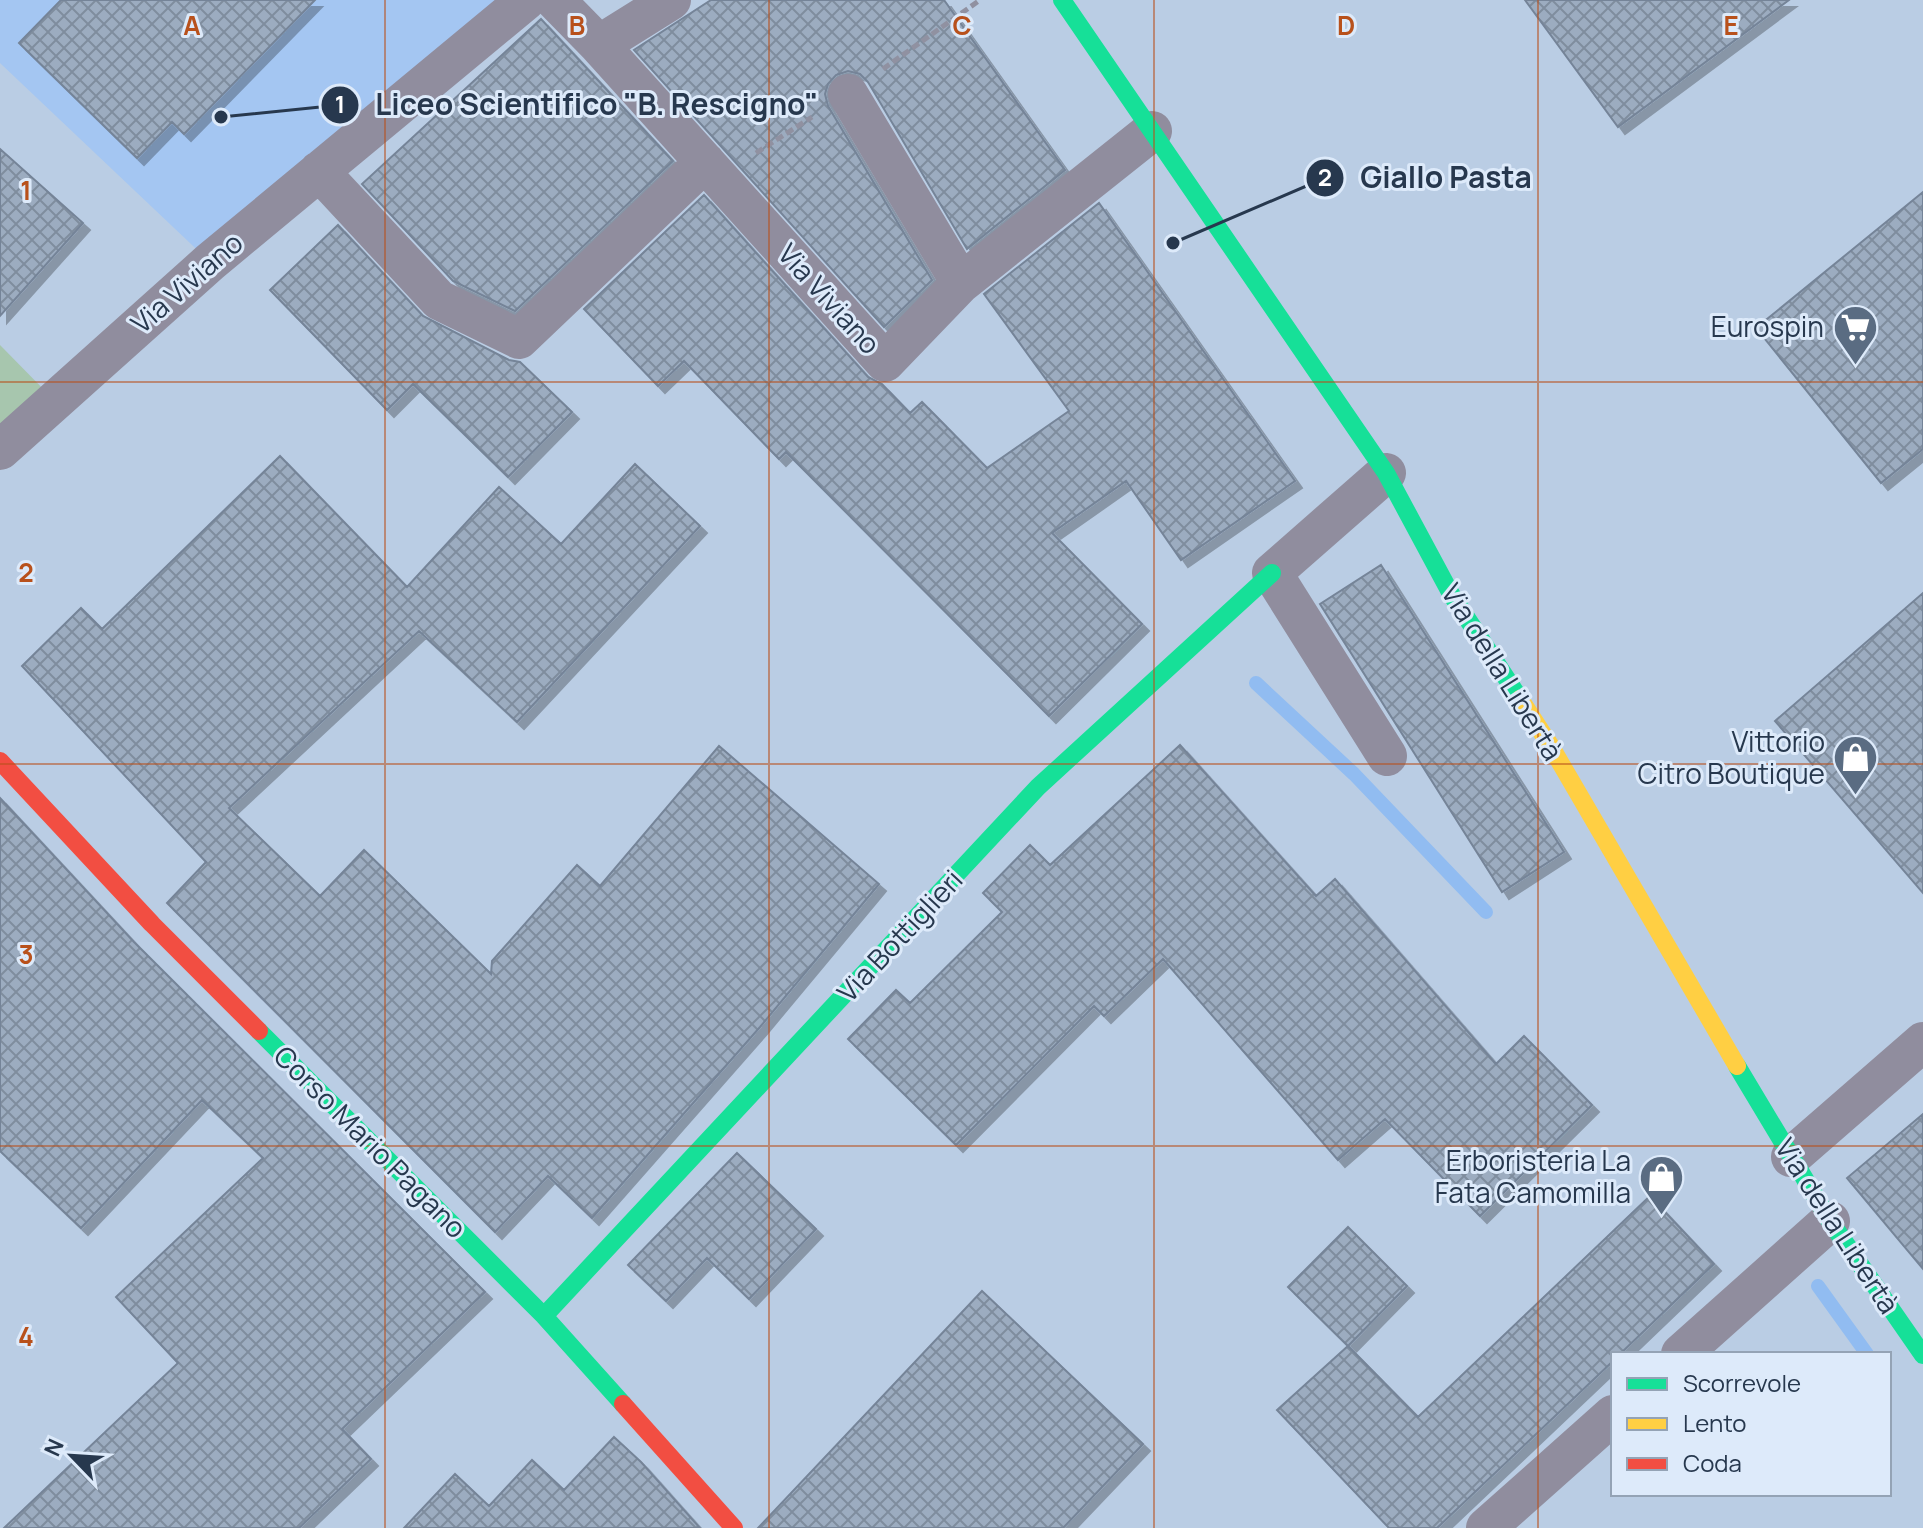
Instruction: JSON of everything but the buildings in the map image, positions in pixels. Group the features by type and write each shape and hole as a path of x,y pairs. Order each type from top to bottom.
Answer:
{"street":[{"name":"Via Viviano","path":"0,450 210,262 526,0"},
{"name":"Via Viviano","path":"555,0 885,362 961,283 1152,131"},
{"path":"599,45 671,0"},
{"name":"Via della Libertà","path":"1062,0 1386,473 1451,594 1550,745 1646,914 1791,1157 1830,1221 1923,1355"},
{"path":"848,94 961,283"},
{"path":"319,171 439,300 519,339 705,162"},
{"name":"Via Bottiglieri","path":"544,1316 1038,787 1386,473"},
{"path":"1272,573 1387,756"},
{"name":"Corso Mario Pagano","path":"0,761 152,924 544,1316 734,1528"},
{"path":"1791,1157 1923,1042"},
{"path":"1683,1352 1830,1221"},
{"path":"1486,1528 1611,1417"}],"shaded area":[{"path":"0,0 526,0 210,262 0,63"}],"green space":[{"path":"0,345 54,400 0,450"}],"waterway":[{"path":"1256,683 1354,774 1486,912"},
{"path":"1818,1286 1866,1352"}],"traffic: fast":[{"path":"1062,0 1386,473 1451,594 1520,699"},
{"path":"544,1316 1038,787 1272,573"},
{"path":"259,1031 544,1316 623,1404"},
{"path":"1737,1066 1830,1221 1923,1355"}],"traffic: slow":[{"path":"1520,699 1550,745 1737,1066"}],"traffic: jam":[{"path":"0,761 152,924 259,1031"},
{"path":"623,1404 734,1528"}],"place":[{"name":"Liceo Scientifico \"B. Rescigno\"","path":"221,117"},
{"name":"Giallo Pasta","path":"1173,243"},
{"name":"Eurospin","path":"1855,366"},
{"name":"Vittorio Citro Boutique","path":"1856,797"},
{"name":"Erboristeria La Fata Camomilla","path":"1662,1216"}]}
